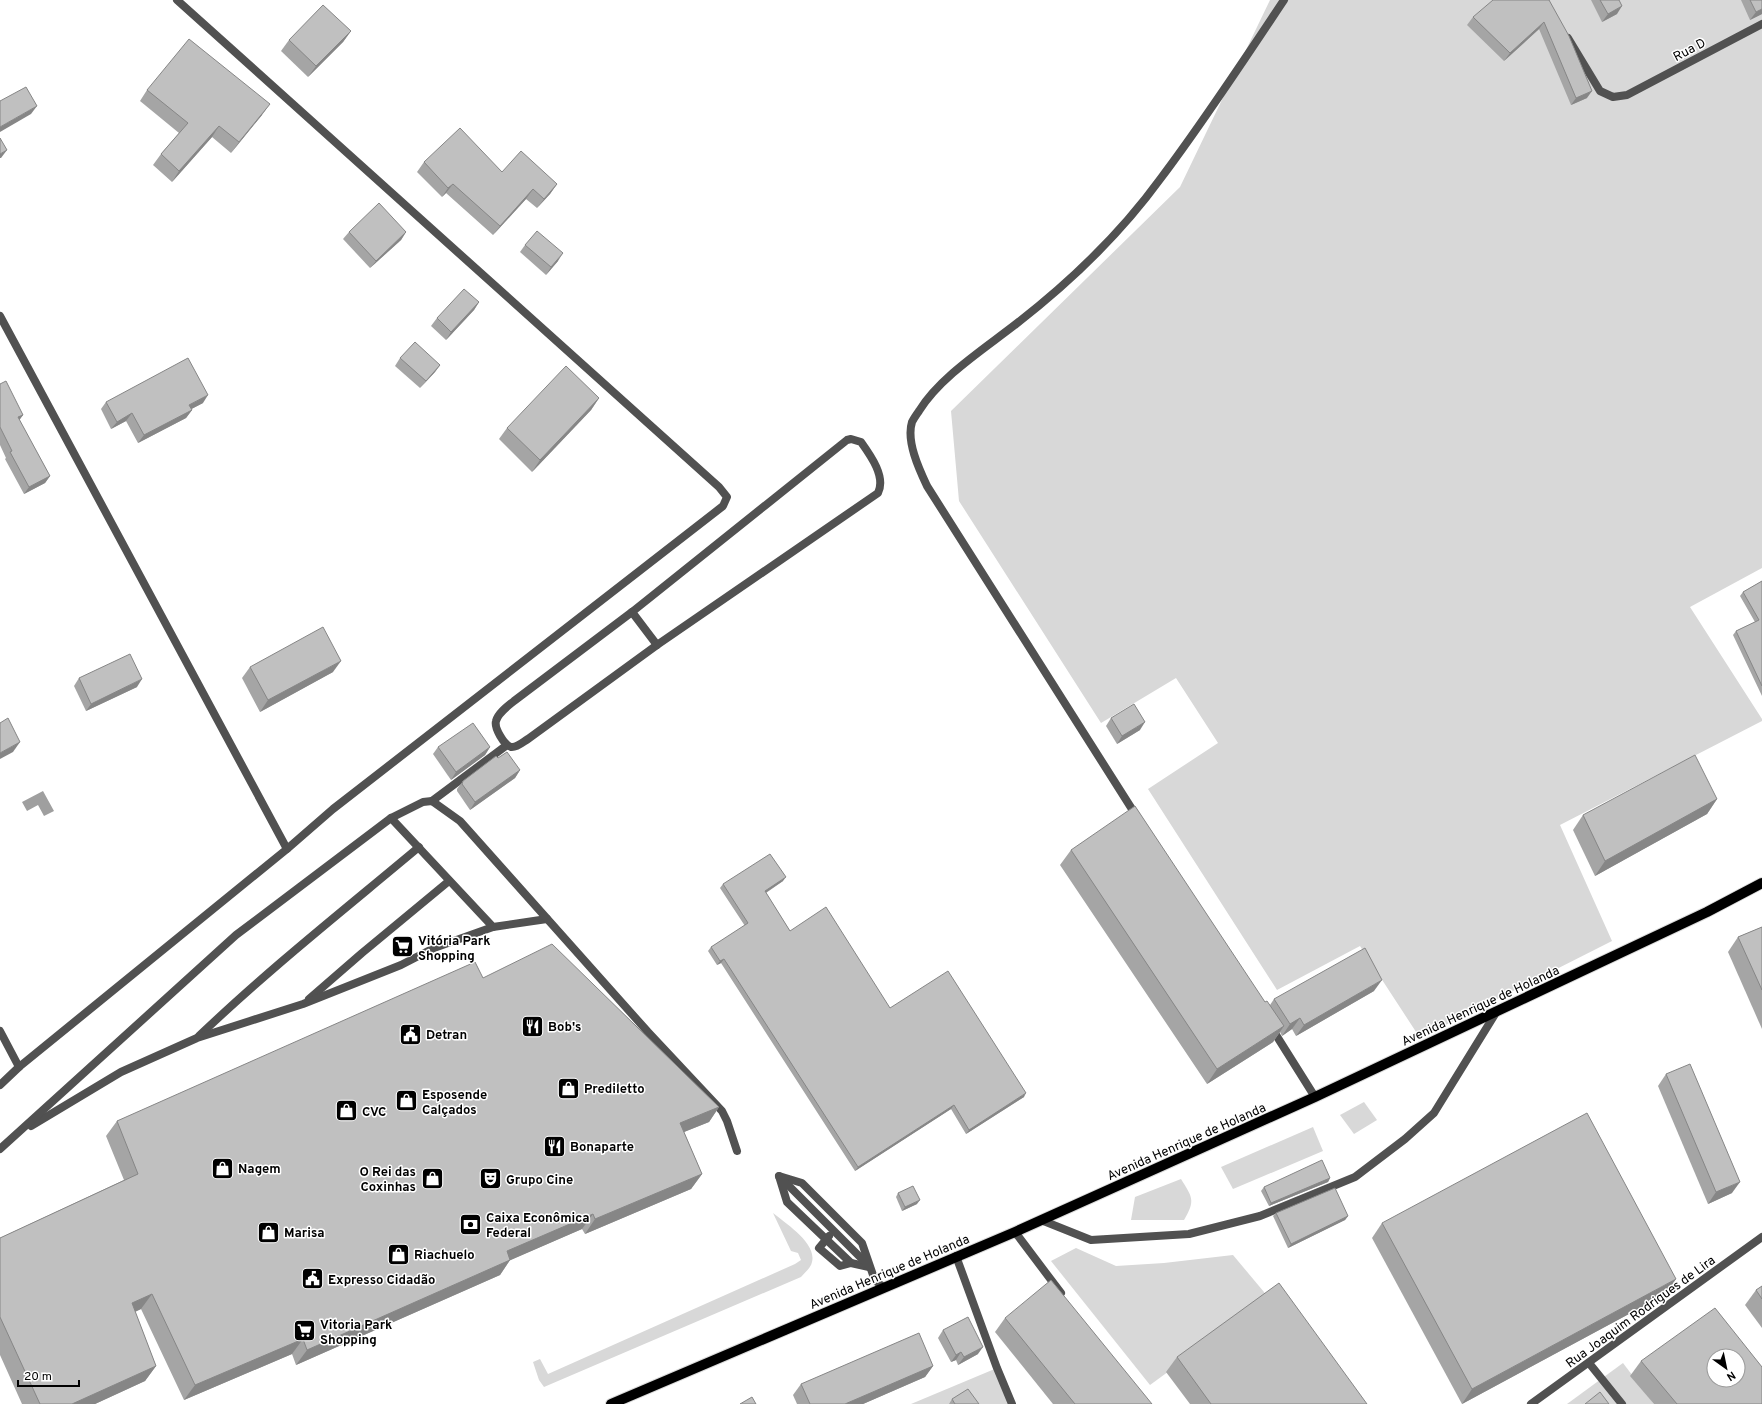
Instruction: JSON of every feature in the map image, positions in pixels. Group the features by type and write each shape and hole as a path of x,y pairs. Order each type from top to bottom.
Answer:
{"main road":[{"name":"Avenida Henrique de Holanda","path":"611,1404 1015,1232 1315,1097 1707,912 1762,883"}],"street":[{"path":"0,1085 19,1067 287,849 333,809 722,506 727,497 719,487 177,0"},
{"path":"1140,821 927,486 918,467 911,442 912,422 926,400 964,364 1049,298 1105,245 1160,179 1213,105 1284,0"},
{"name":"Rua D","path":"1565,33 1600,91 1613,97 1627,95 1762,24"},
{"path":"0,316 287,849"},
{"path":"852,439 861,442 880,476 881,486 878,493 657,645 522,743 512,747 507,745 496,726 498,715 514,700 632,612 847,440 852,439"},
{"path":"632,612 657,645"},
{"path":"0,1149 236,935 391,818 423,802 432,801 507,745"},
{"path":"432,801 460,821 648,1032 722,1111 737,1151"},
{"path":"391,818 494,927"},
{"path":"197,1038 219,1017 334,918 419,847"},
{"path":"303,1004 449,881"},
{"path":"10,1139 121,1072 197,1038 303,1004 401,965 434,948 494,927 547,919"},
{"path":"1041,1220 1091,1240 1189,1234 1260,1216 1355,1177 1405,1139 1434,1113 1497,1011"},
{"path":"1268,1023 1315,1097"},
{"path":"0,1031 19,1067"},
{"path":"779,1176 802,1183 862,1242 869,1267 876,1281 884,1288"},
{"path":"779,1176 869,1267"},
{"path":"779,1176 787,1202 851,1263 869,1267"},
{"path":"826,1239 842,1223"},
{"path":"1015,1232 1066,1299"},
{"name":"Rua Joaquim Rodrigues de Lira","path":"1531,1404 1762,1237"},
{"path":"956,1256 997,1368 1012,1404"},
{"path":"1589,1363 1622,1404"}],"shaded area":[{"path":"1270,0 1762,0 1762,568 1690,607 1762,721 1560,825 1612,941 1420,1038 1360,946 1277,990 1148,789 1218,743 1176,678 1101,723 959,501 951,411 1180,187"},
{"path":"43,791 54,811 44,816 38,805 27,811 22,802"},
{"path":"1364,1102 1377,1120 1354,1134 1340,1115"},
{"path":"1313,1127 1323,1151 1233,1189 1221,1167"},
{"path":"1181,1179 1188,1190 1191,1199 1190,1208 1184,1220 1131,1220 1135,1197"},
{"path":"773,1213 799,1234 810,1248 812,1262 801,1277 544,1387 539,1380 533,1362 540,1359 548,1374 801,1260 798,1253 791,1251"},
{"path":"1076,1248 1116,1266 1164,1263 1233,1255 1269,1298 1150,1385 1051,1261"},
{"path":"1623,1363 1654,1404 1567,1404"},
{"path":"997,1368 1012,1404 911,1404"}],"building":[{"path":"1493,0 1549,0 1569,36 1592,91 1576,98 1544,22 1510,53 1473,17"},
{"path":"1600,0 1619,0 1622,6 1608,14"},
{"path":"1750,0 1762,0 1762,9 1756,12"},
{"path":"323,5 351,31 316,66 289,40"},
{"path":"189,39 270,104 239,142 219,126 179,171 161,154 188,123 147,90"},
{"path":"26,87 37,106 0,127 0,101"},
{"path":"460,128 502,172 521,151 557,184 544,199 533,189 500,226 453,184 448,188 424,162"},
{"path":"0,138 7,150 0,154"},
{"path":"379,203 406,232 376,261 349,232"},
{"path":"537,231 563,253 551,267 525,245"},
{"path":"464,289 479,302 451,332 437,318"},
{"path":"415,342 440,365 426,381 400,358"},
{"path":"188,358 208,395 189,405 192,410 144,435 132,413 117,422 106,402"},
{"path":"566,366 599,398 540,460 507,428"},
{"path":"6,381 23,415 18,417 50,476 29,487 10,452 12,451 0,427 0,384"},
{"path":"1762,581 1762,686 1736,631 1759,620 1743,592"},
{"path":"323,627 341,661 268,700 250,667"},
{"path":"130,654 142,679 91,704 79,678"},
{"path":"1134,704 1145,722 1122,736 1111,718"},
{"path":"8,718 20,742 0,753 0,723"},
{"path":"473,723 490,747 456,772 438,747"},
{"path":"507,752 520,770 475,802 462,784 463,781 496,756 498,758"},
{"path":"1695,755 1717,799 1605,861 1583,815"},
{"path":"1135,806 1265,1002 1267,1001 1284,1026 1217,1069 1071,850"},
{"path":"770,854 786,877 765,891 790,931 826,907 890,1008 948,971 1026,1093 969,1130 954,1105 858,1167 724,959 720,961 711,947 748,923 723,884"},
{"path":"1762,927 1762,990 1738,937"},
{"name":"Vitória Park Shopping","path":"552,944 719,1107 680,1123 702,1174 595,1219 593,1214 507,1251 510,1260 307,1350 303,1339 195,1385 152,1294 132,1303 156,1366 72,1404 40,1404 0,1317 0,1238 138,1174 117,1121 475,962 483,978"},
{"path":"1365,948 1382,980 1304,1025 1300,1018 1290,1024 1274,999"},
{"path":"1690,1064 1740,1182 1716,1192 1666,1074"},
{"path":"1587,1113 1676,1279 1472,1389 1382,1223"},
{"path":"1322,1160 1330,1178 1271,1203 1264,1187"},
{"path":"913,1186 920,1200 905,1207 898,1193"},
{"path":"1335,1188 1348,1216 1291,1244 1276,1213"},
{"path":"1051,1280 1152,1404 1075,1404 1005,1318"},
{"path":"1279,1283 1367,1404 1211,1404 1177,1357"},
{"path":"1762,1286 1762,1299 1756,1290"},
{"path":"1715,1308 1762,1367 1762,1404 1677,1404 1641,1361"},
{"path":"968,1317 983,1347 964,1357 961,1352 956,1355 943,1330"},
{"path":"919,1333 933,1366 845,1404 810,1404 801,1384"},
{"path":"968,1389 979,1404 955,1404 952,1399"},
{"path":"1600,1392 1609,1404 1585,1404"},
{"path":"752,1397 756,1404 740,1404"}],"place":[{"name":"Vitória Park Shopping","path":"402,947"},
{"name":"Bob's","path":"533,1026"},
{"name":"Detran","path":"411,1034"},
{"name":"Prediletto","path":"568,1088"},
{"name":"Esposende Calçados","path":"407,1101"},
{"name":"CVC","path":"346,1111"},
{"name":"Bonaparte","path":"555,1146"},
{"name":"Nagem","path":"223,1168"},
{"name":"O Rei das Coxinhas","path":"432,1178"},
{"name":"Grupo Cine","path":"490,1179"},
{"name":"Caixa Econômica Federal","path":"471,1224"},
{"name":"Marisa","path":"269,1232"},
{"name":"Riachuelo","path":"398,1254"},
{"name":"Expresso Cidadão","path":"313,1279"},
{"name":"Vitoria Park Shopping","path":"304,1331"}]}
